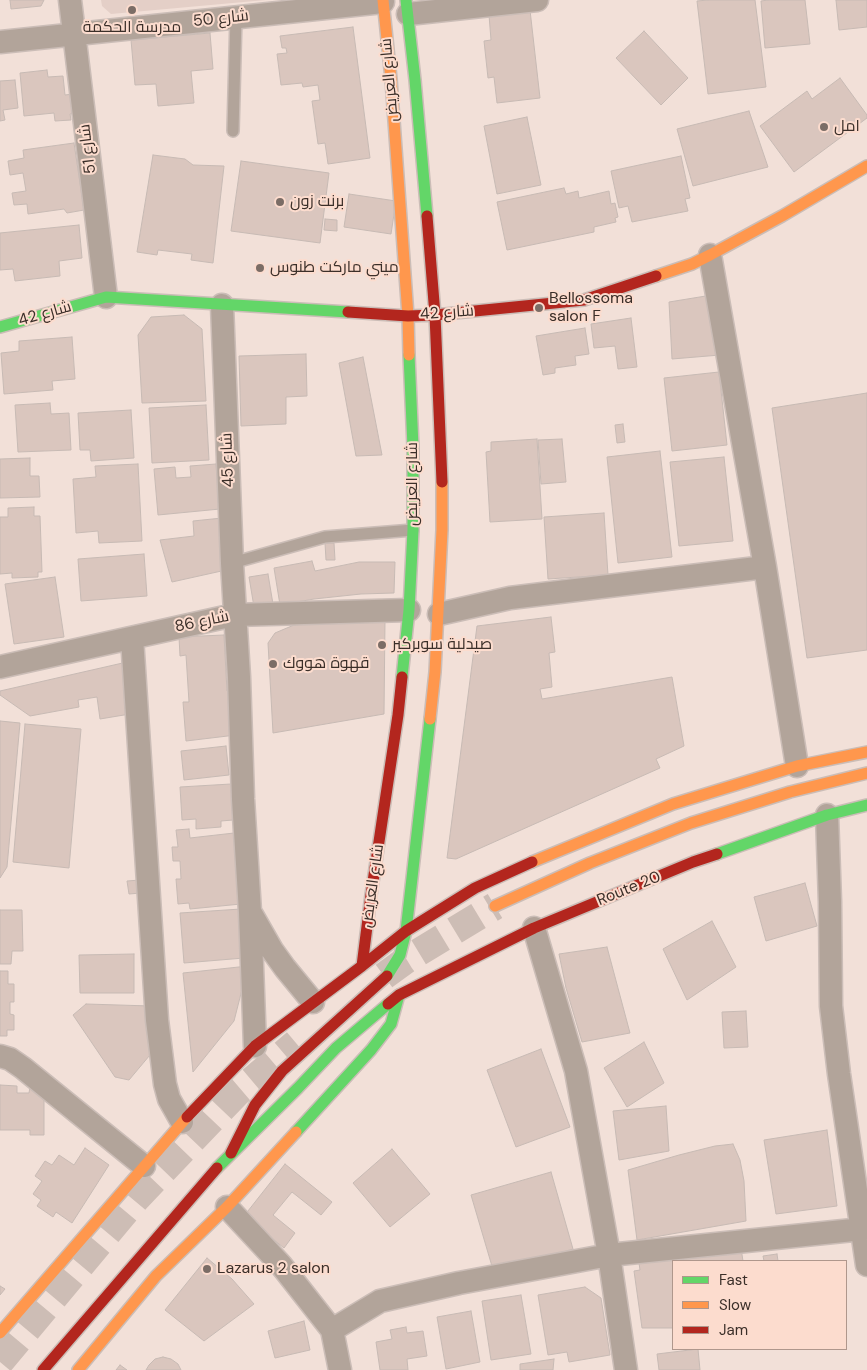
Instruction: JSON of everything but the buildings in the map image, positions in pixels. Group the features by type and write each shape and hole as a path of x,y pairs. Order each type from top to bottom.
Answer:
{"main road":[{"name":"شارع العريض","path":"362,966 398,715 413,530 413,447 408,316 391,79 383,1"},
{"name":"شارع العريض","path":"231,1153 256,1105 282,1071 385,979 400,956 406,931 435,672 442,530 442,481 435,316 407,7"},
{"name":"شارع 42","path":"0,327 106,297 408,316 435,316 584,300 692,264 710,256 867,166"},
{"path":"0,1333 182,1122 255,1046 406,931 474,888 532,862 674,804 797,766 867,752"},
{"path":"495,906 590,863 691,824 790,792 867,773"},
{"name":"Route 20","path":"231,1153 336,1048 400,995 534,928 694,862 827,815 867,805"},
{"path":"78,1370 156,1276 227,1207 380,1040 391,1024 400,995"},
{"path":"43,1370 231,1153"}],"street":[{"name":"شارع 51","path":"70,0 106,297"},
{"path":"407,7 537,0"},
{"name":"شارع 50","path":"0,42 383,1"},
{"path":"710,256 765,567 797,766"},
{"name":"شارع 45","path":"222,305 234,615 239,677 243,808 250,912 255,1046"},
{"path":"439,614 510,598 765,567"},
{"name":"شارع 86","path":"0,667 234,615 408,610"},
{"path":"132,638 159,1040 169,1099 182,1122"},
{"path":"827,815 831,1006 867,1265"},
{"path":"250,912 272,950 313,1002"},
{"path":"534,928 576,1071 609,1255 626,1370"},
{"path":"0,1056 10,1059 23,1068 144,1166"},
{"path":"227,1207 281,1265 332,1330 340,1370"},
{"path":"332,1330 380,1301 459,1283 609,1255 863,1229"}],"lane":[{"path":"233,131 236,18"},
{"path":"232,563 325,537 413,530"}],"shaded area":[{"name":"مدرسة الحكمة","path":"101,0 266,0 111,14 102,6"}],"tunnel":[{"path":"384,976 406,960 495,906"},
{"path":"0,1362 136,1199 237,1093 296,1043"}],"traffic: fast":[{"path":"406,0 427,216"},
{"path":"0,327 106,297 348,312"},
{"path":"402,677 409,610 413,530 413,447 409,355"},
{"path":"387,976 400,955 406,931 430,719"},
{"path":"717,854 827,815 867,805"},
{"path":"296,1132 371,1050 391,1024 399,995"},
{"path":"217,1168 336,1048 388,1004"}],"traffic: slow":[{"path":"383,0 391,79 408,316 409,355"},
{"path":"656,276 692,264 710,255 782,216 867,166"},
{"path":"430,719 435,672 442,530 442,482"},
{"path":"532,862 673,804 797,766 867,752"},
{"path":"495,906 590,863 691,823 790,792 867,773"},
{"path":"0,1333 187,1117"},
{"path":"78,1370 156,1276 227,1207 296,1132"}],"traffic: jam":[{"path":"427,216 435,315 442,482"},
{"path":"348,312 408,316 435,315 584,300 656,276"},
{"path":"362,966 402,677"},
{"path":"388,1004 399,995 534,928 693,862 717,854"},
{"path":"187,1117 255,1046 406,931 475,888 532,862"},
{"path":"231,1153 255,1105 282,1071 387,976"},
{"path":"43,1370 217,1168"}],"place":[{"name":"مدرسة الحكمة","path":"132,10"},
{"name":"امل","path":"824,127"},
{"name":"برنت زون","path":"280,202"},
{"name":"ميني ماركت طنوس","path":"260,268"},
{"name":"Bellossoma salon F","path":"539,308"},
{"name":"صيدلية سوبركير","path":"382,645"},
{"name":"قهوة هووك","path":"273,664"},
{"name":"Lazarus 2 salon","path":"207,1269"}]}
